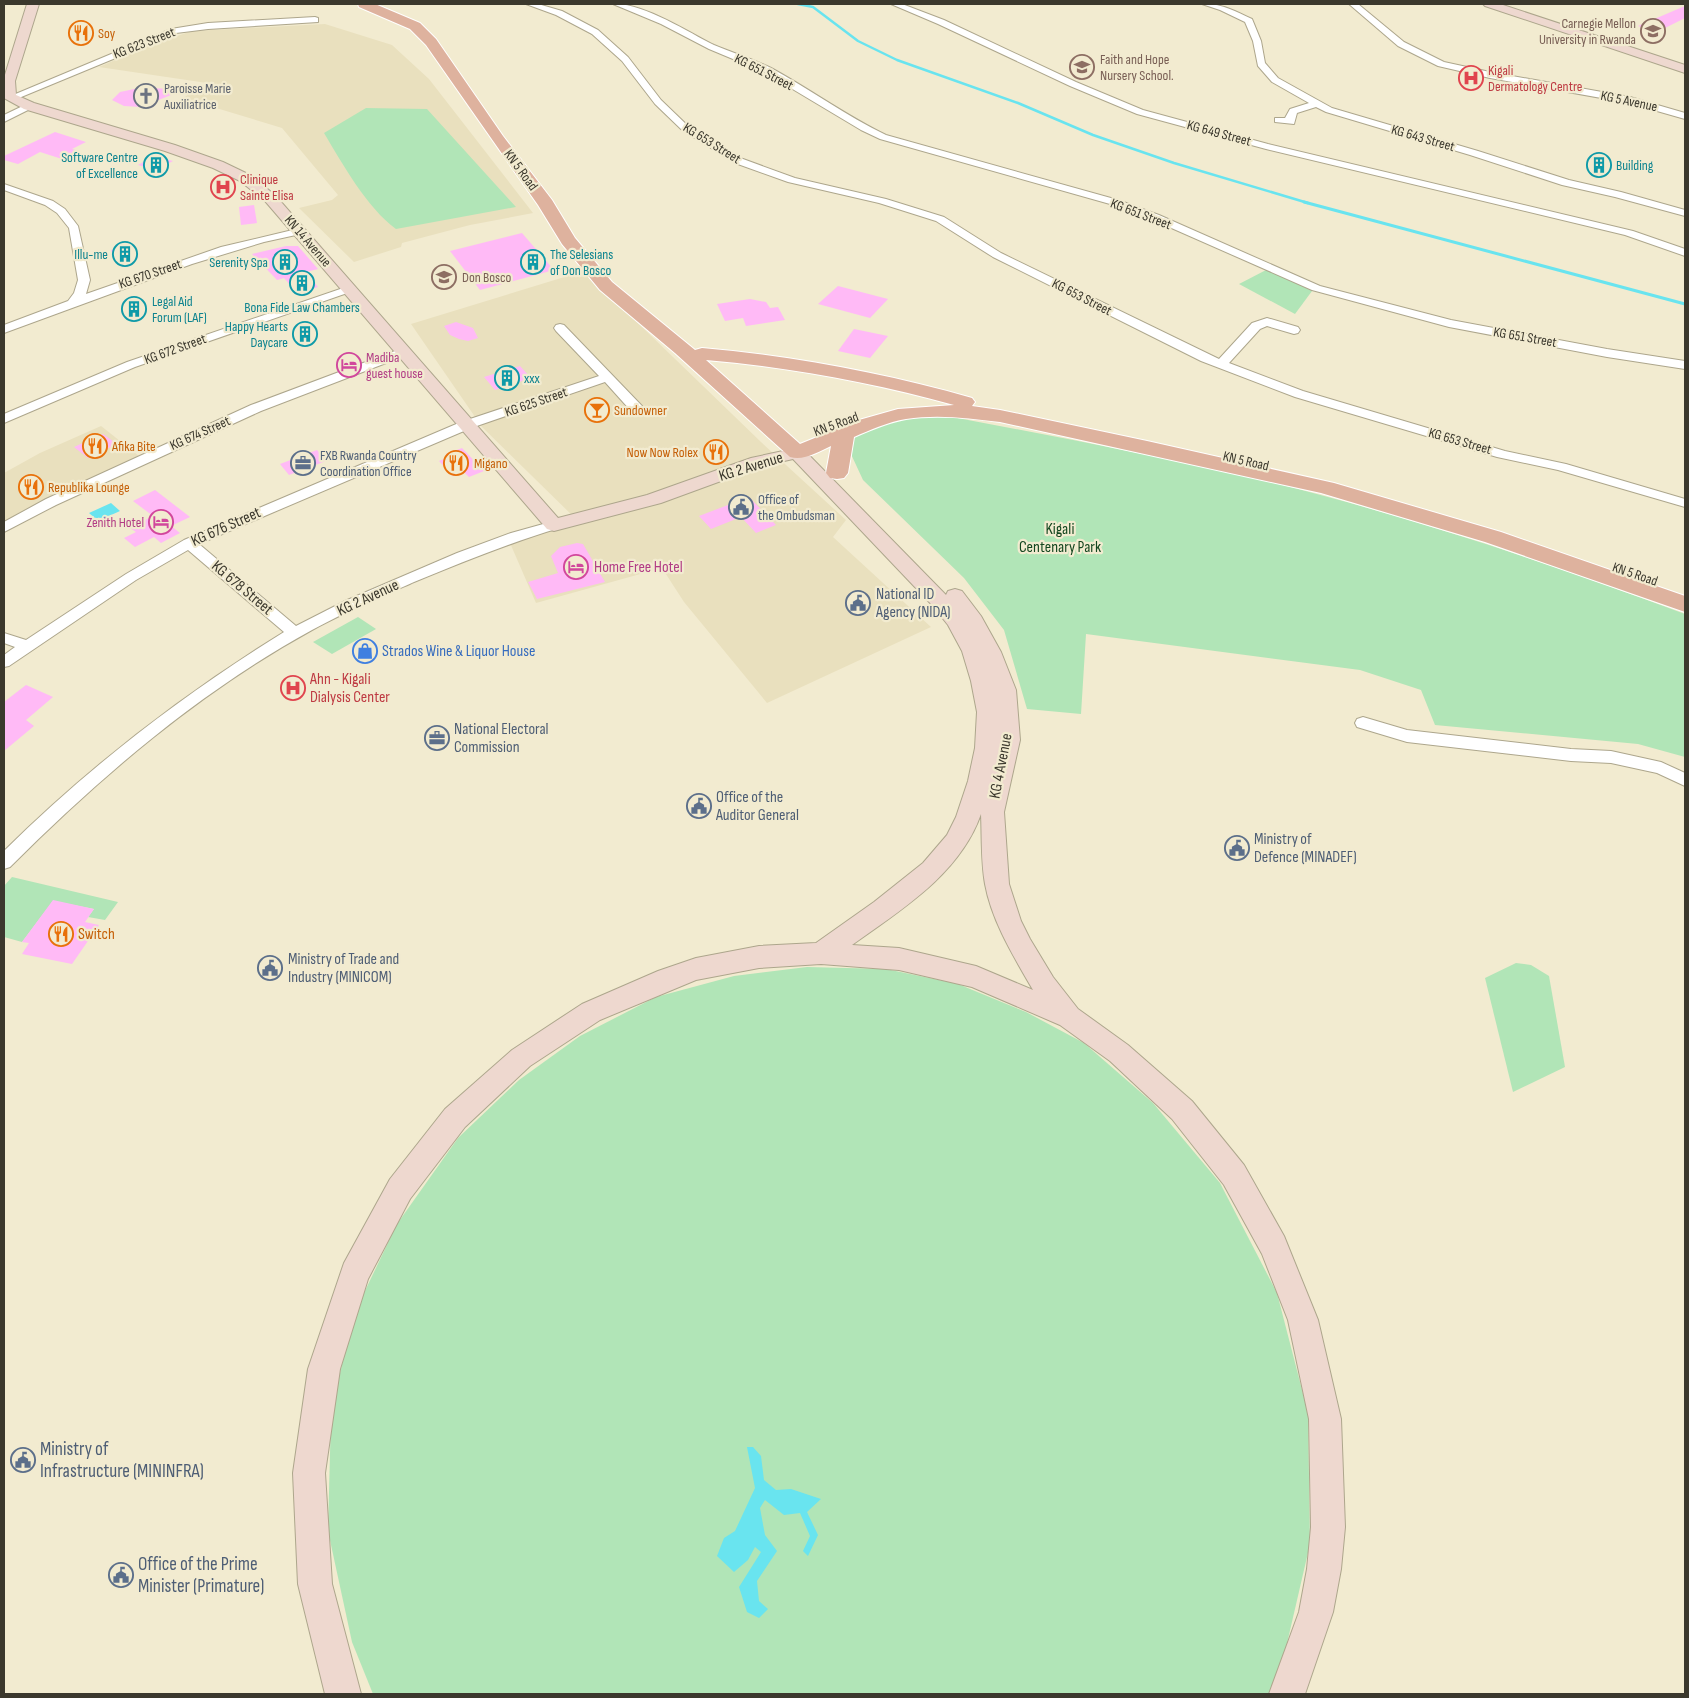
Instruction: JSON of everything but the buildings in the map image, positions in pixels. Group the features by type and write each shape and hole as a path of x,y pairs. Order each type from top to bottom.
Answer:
{"main road":[{"path":"11,98 8,94 9,81 33,4"},
{"name":"KN 5 Road","path":"364,4 415,26 431,42 498,139 546,204 568,240 606,286 799,445"},
{"name":"KN 5 Road","path":"380,4 412,17 433,29 466,71 572,222 626,286 661,315 799,445"},
{"path":"1489,4 1685,69"},
{"path":"1505,4 1685,62"},
{"name":"KN 14 Avenue","path":"11,98 29,106 218,164 245,178 270,198 301,231 466,425 534,500 554,526"},
{"path":"702,354 752,358 908,386 971,404"},
{"name":"KN 5 Road","path":"799,445 870,411 889,406 931,400 971,404 1165,442 1331,481 1512,533 1685,591"},
{"name":"KN 5 Road","path":"799,445 844,433 879,419 905,413 961,411 1000,416 1326,488 1493,537 1685,604"},
{"path":"837,473 844,433"},
{"name":"KG 2 Avenue","path":"554,526 654,499 799,445"},
{"name":"KG 4 Avenue","path":"799,445 837,473 956,622 972,651 988,704 986,748 968,817 955,842 932,870 821,952"},
{"name":"KG 4 Avenue","path":"799,445 887,537 954,594 974,621 991,652 1005,690 1009,722 1009,740 992,812 997,884 1009,922 1020,945 1044,985 1069,1017"},
{"path":"343,1694 315,1584 309,1473 324,1369 355,1274 400,1190 456,1118 520,1058 591,1012 667,979 696,970 759,957 821,952 899,959 976,977 1069,1017 1119,1053 1182,1110 1234,1174 1274,1246 1303,1320 1325,1420 1328,1527 1316,1612 1287,1694"}],"street":[{"name":"KG 653 Street","path":"530,4 559,13 595,32 625,59 658,102 685,128 739,161 792,180 882,201 940,219 997,255 1204,358 1299,394 1502,454 1570,469 1685,503"},
{"name":"KG 651 Street","path":"616,4 664,22 767,70 864,128 883,137 1114,202 1316,288 1450,323 1607,353 1685,365"},
{"name":"KG 649 Street","path":"895,4 941,22 1073,84 1140,112 1266,146 1629,233 1685,253"},
{"name":"KG 643 Street","path":"1206,4 1223,8 1249,21 1257,42 1261,64 1276,80 1315,104 1349,118 1474,153 1566,183 1617,194 1685,213"},
{"name":"KG 5 Avenue","path":"1353,4 1401,44 1441,64 1490,75 1641,102 1685,116"},
{"name":"KG 623 Street","path":"11,98 174,30 208,26 315,20"},
{"path":"1278,120 1291,122 1290,117 1293,111 1315,104"},
{"path":"4,119 29,106"},
{"path":"4,187 34,196 61,210 74,228 84,273 83,288 72,303"},
{"name":"KG 670 Street","path":"4,329 119,285 244,243 301,231"},
{"path":"84,273 98,280 119,285"},
{"name":"KG 672 Street","path":"4,419 40,402 119,370 350,289"},
{"path":"1220,364 1256,326 1267,322 1294,330"},
{"path":"560,328 605,378 637,409"},
{"name":"KG 674 Street","path":"4,528 59,498 256,408 403,352"},
{"name":"KG 625 Street","path":"466,425 605,378"},
{"name":"KG 676 Street","path":"4,662 131,577 189,543 466,425"},
{"name":"KG 2 Avenue","path":"4,862 46,819 155,727 225,677 295,633 388,588 464,555 517,535 554,526"},
{"name":"KG 678 Street","path":"189,543 295,633"},
{"path":"4,638 26,646"},
{"path":"1363,723 1407,736 1570,755 1611,757 1660,768 1685,780"}],"shaded area":[{"path":"325,24 392,45 429,79 533,213 470,225 402,243 401,247 354,262 299,208 332,200 338,195 282,128 183,98 207,83 99,67 147,46 192,31"},
{"path":"584,271 761,442 846,520 833,537 931,627 767,703 684,602 662,568 536,603 510,543 579,522 482,427 411,324"},
{"path":"101,426 139,456 4,521 4,473 40,453"}],"green space":[{"path":"366,108 427,109 516,207 396,229 385,220 365,197 324,133"},
{"path":"1268,269 1315,287 1295,314 1239,284"},
{"name":"Kigali Centenary Park","path":"947,416 1174,460 1249,477 1360,506 1524,557 1685,614 1685,757 1638,744 1435,725 1421,690 1360,670 1086,634 1081,714 1027,709 1004,630 964,578 863,480 850,452 851,435 902,418"},
{"path":"358,617 376,629 332,654 313,642"},
{"path":"12,877 118,902 105,920 88,917 94,909 53,901 22,942 4,937 4,886"},
{"path":"1516,963 1531,965 1549,976 1565,1067 1513,1092 1485,978"},
{"path":"807,967 886,969 958,984 1026,1012 1084,1043 1153,1103 1220,1183 1277,1293 1308,1413 1310,1544 1279,1678 1269,1694 373,1694 352,1642 328,1531 331,1415 352,1318 397,1224 458,1138 519,1080 580,1036 656,997 734,976"}],"water":[{"path":"111,503 120,511 98,521 89,513"},
{"path":"747,1447 753,1447 761,1456 764,1480 776,1490 791,1489 821,1499 807,1512 818,1535 808,1556 803,1551 810,1536 800,1513 784,1515 765,1500 760,1508 765,1535 777,1551 757,1581 759,1601 768,1609 759,1618 747,1612 739,1587 761,1552 755,1547 748,1560 734,1572 717,1556 724,1538 735,1531 755,1488"}],"waterway":[{"path":"798,4 813,7 858,41 897,60 1018,103 1093,135 1174,163 1308,203"},
{"path":"1304,202 1685,304"}],"place":[{"name":"Carnegie Mellon University in Rwanda","path":"1653,31"},
{"name":"Soy","path":"81,33"},
{"name":"Faith and Hope Nursery School.","path":"1082,67"},
{"name":"Kigali Dermatology Centre","path":"1471,78"},
{"name":"Paroisse Marie Auxiliatrice","path":"146,96"},
{"name":"Software Centre of Excellence","path":"156,165"},
{"name":"Building","path":"1599,165"},
{"name":"Clinique Sainte Elisa","path":"223,187"},
{"name":"Illu-me","path":"125,254"},
{"name":"Serenity Spa","path":"285,262"},
{"name":"The Selesians of Don Bosco","path":"533,262"},
{"name":"Don Bosco","path":"444,277"},
{"name":"Bona Fide Law Chambers","path":"302,283"},
{"name":"Legal Aid Forum (LAF)","path":"134,309"},
{"name":"Happy Hearts Daycare","path":"305,334"},
{"name":"Madiba guest house","path":"349,365"},
{"name":"xxx","path":"507,378"},
{"name":"Sundowner","path":"597,410"},
{"name":"Afika Bite","path":"95,446"},
{"name":"Now Now Rolex","path":"716,452"},
{"name":"FXB Rwanda Country Coordination Office","path":"303,463"},
{"name":"Migano","path":"456,463"},
{"name":"Republika Lounge","path":"31,487"},
{"name":"Office of the Ombudsman","path":"741,507"},
{"name":"Zenith Hotel","path":"161,522"},
{"name":"Home Free Hotel","path":"576,567"},
{"name":"National ID Agency (NIDA)","path":"858,603"},
{"name":"Strados Wine & Liquor House","path":"365,651"},
{"name":"Ahn - Kigali Dialysis Center","path":"293,688"},
{"name":"National Electoral Commission","path":"437,738"},
{"name":"Office of the Auditor General","path":"699,806"},
{"name":"Ministry of Defence (MINADEF)","path":"1237,848"},
{"name":"Switch","path":"61,934"},
{"name":"Ministry of Trade and Industry (MINICOM)","path":"270,968"},
{"name":"Ministry of Infrastructure (MININFRA)","path":"23,1460"},
{"name":"Office of the Prime Minister (Primature)","path":"121,1575"}]}
